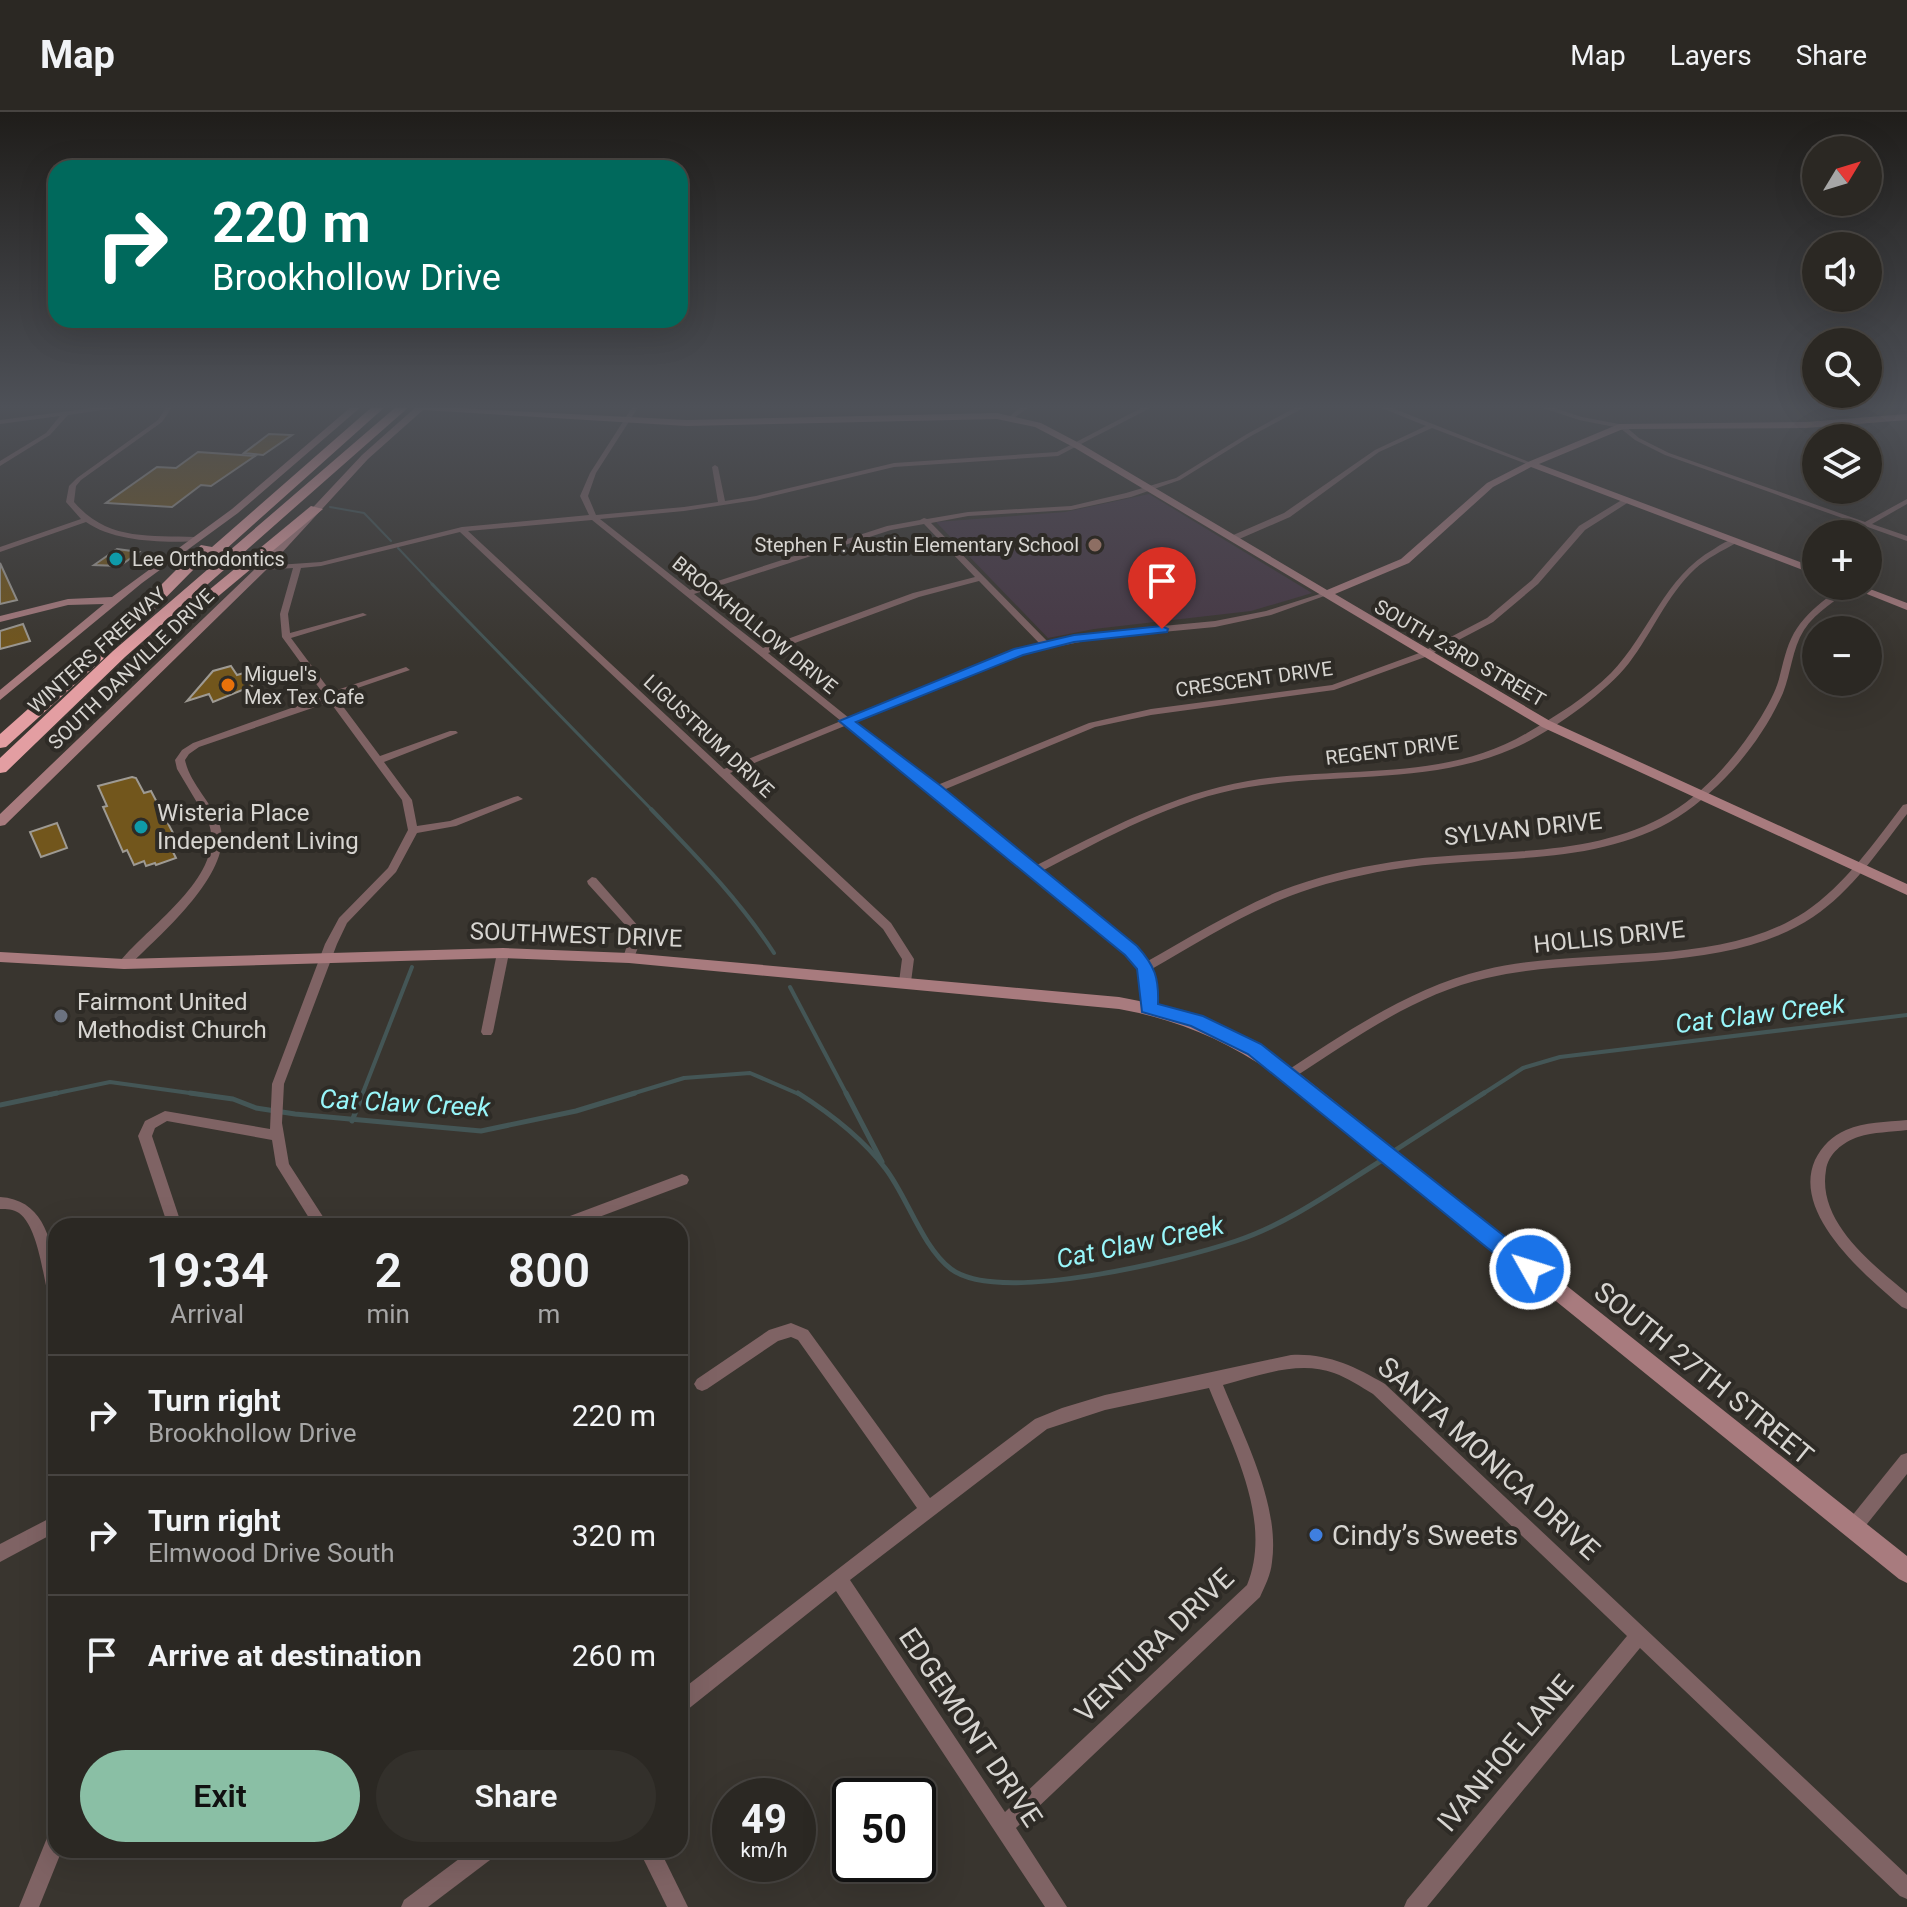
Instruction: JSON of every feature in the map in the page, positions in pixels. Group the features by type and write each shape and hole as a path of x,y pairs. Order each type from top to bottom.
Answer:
{"highway":[{"path":"107,647 263,490"},
{"name":"WINTERS FREEWAY","path":"0,743 285,490"},
{"name":"WINTERS FREEWAY","path":"3,766 119,654 308,490"},
{"path":"3,766 316,509"}],"street":[{"path":"72,490 70,502 84,520 101,531 195,539"},
{"path":"0,696 114,600 259,490"},
{"name":"SOUTH DANVILLE DRIVE","path":"0,822 262,568 334,490"},
{"path":"586,490 584,496 593,517"},
{"path":"719,490 722,503"},
{"path":"262,568 297,567 462,529 722,503 782,490"},
{"path":"687,594 863,534 924,520 1071,508 1146,490"},
{"name":"SOUTH 23RD STREET","path":"1150,490 1546,724 1907,890"},
{"path":"1234,538 1287,515 1322,490"},
{"path":"722,773 989,662 1046,645 1100,635 1215,624 1268,613 1326,594 1405,561 1484,490"},
{"path":"1600,490 1802,567"},
{"path":"1769,490 1855,520"},
{"name":"CRESCENT DRIVE","path":"936,789 1065,734 1116,718 1334,687 1425,654 1490,620 1535,582 1582,528 1628,500"},
{"path":"1873,520 1907,501"},
{"name":"BROOKHOLLOW DRIVE","path":"593,517 846,721 936,789 1112,933 1146,967"},
{"path":"0,550 84,520"},
{"path":"924,520 1046,645"},
{"name":"LIGUSTRUM DRIVE","path":"462,529 887,926 908,959 905,982"},
{"path":"1882,530 1907,539"},
{"name":"REGENT DRIVE","path":"1034,871 1134,820 1210,792 1252,783 1418,769 1463,761 1509,747 1613,675 1688,570 1733,541"},
{"path":"297,567 284,614 286,637 407,800 413,830 392,870 343,921 325,957 281,1071 276,1129 283,1165 317,1218"},
{"path":"761,652 916,595 979,578"},
{"path":"1882,598 1907,607"},
{"path":"0,619 68,602 114,600"},
{"name":"SYLVAN DRIVE","path":"1146,967 1271,900 1318,883 1393,865 1437,859 1569,849 1606,842 1673,816 1724,774 1757,733 1778,695 1795,638 1821,607 1831,600"},
{"path":"286,637 363,615"},
{"path":"124,964 203,879 219,846 216,830 182,769 180,760 185,752 196,745 406,670"},
{"path":"379,760 453,733"},
{"path":"413,830 452,824 518,799"},
{"name":"HOLLIS DRIVE","path":"1289,1075 1407,1001 1488,972 1703,949 1752,939 1793,924 1817,908 1860,867 1907,807"},
{"path":"592,881 632,926 635,939 629,958"},
{"path":"487,1032 503,953"},
{"name":"SOUTHWEST DRIVE","path":"0,957 124,964 503,953 629,958 905,982 1149,1008"},
{"path":"1146,967 1150,981 1149,1008"},
{"name":"SOUTH 27TH STREET","path":"1149,1008 1197,1021 1254,1049 1907,1571"},
{"path":"172,1218 145,1136 150,1125 165,1116 276,1129"},
{"path":"1907,1125 1864,1130 1844,1136 1831,1146 1816,1178 1819,1197 1838,1234 1907,1302"},
{"path":"580,1218 682,1180"},
{"path":"0,1203 13,1203 29,1214 48,1271"},
{"path":"702,1384 774,1335 791,1330 803,1335 929,1510"},
{"name":"SANTA MONICA DRIVE","path":"688,1697 1041,1424 1075,1409 1288,1362 1318,1362 1350,1371 1379,1389 1907,1889"},
{"name":"VENTURA DRIVE","path":"1004,1826 1254,1591 1265,1560 1264,1524 1251,1478 1213,1380"},
{"path":"1853,1528 1907,1461"},
{"path":"0,1553 48,1527"},
{"name":"EDGEMONT DRIVE","path":"838,1578 1057,1907"},
{"name":"IVANHOE LANE","path":"1414,1907 1639,1635"},
{"path":"29,1907 49,1858"},
{"path":"411,1907 476,1858"},
{"path":"653,1858 678,1907"}],"shaded area":[{"name":"Stephen F. Austin Elementary School","path":"1149,494 1312,593 1251,611 1094,629 1048,638 936,522 1065,512"}],"building":[{"path":"125,490 195,490 172,507 106,503"},
{"name":"Lee Orthodontics","path":"117,549 139,552 120,566 94,565"},
{"path":"0,563 17,600 0,604"},
{"path":"23,624 30,641 0,649 0,631"},
{"name":"Miguel's Mex Tex Cafe","path":"231,666 237,675 244,673 252,686 213,702 209,694 187,701 213,671"},
{"name":"Wisteria Place Independent Living","path":"136,778 144,793 151,791 173,833 165,836 176,858 156,865 146,866 144,861 134,865 127,850 123,852 103,807 107,806 98,786"},
{"path":"57,823 67,848 41,857 30,832"}],"waterway":[{"path":"330,507 364,513 391,541"},
{"path":"398,548 434,586"},
{"path":"432,584 653,811"},
{"path":"651,809 731,896 774,953"},
{"path":"362,1095 412,967"},
{"path":"790,987 847,1095"},
{"name":"Cat Claw Creek","path":"1481,1095 1523,1068 1560,1057 1907,1015"},
{"name":"Cat Claw Creek","path":"628,1095 684,1078 750,1073 801,1095"},
{"name":"Cat Claw Creek","path":"48,1095 110,1082 204,1095"},
{"name":"Cat Claw Creek","path":"0,1105 57,1093"},
{"name":"Cat Claw Creek","path":"190,1093 233,1099 256,1108 353,1119"},
{"path":"353,1119 363,1093"},
{"name":"Cat Claw Creek","path":"353,1119 481,1131 576,1111 635,1093"},
{"path":"846,1093 882,1162"},
{"name":"Cat Claw Creek","path":"1394,1151 1484,1093"},
{"name":"Cat Claw Creek","path":"801,1095 833,1117 866,1147 893,1179 923,1235 941,1259 951,1269 975,1279 1048,1281 1090,1276 1210,1249 1274,1225 1384,1159"}],"place":[{"name":"Stephen F. Austin Elementary School","path":"1095,545"},
{"name":"Lee Orthodontics","path":"116,559"},
{"name":"Miguel's Mex Tex Cafe","path":"228,685"},
{"name":"Wisteria Place Independent Living","path":"141,827"},
{"name":"Fairmont United Methodist Church","path":"61,1016"},
{"name":"Cindy’s Sweets","path":"1316,1535"}],"route":[{"path":"1162,629 1074,638 1018,652 846,721 936,789 1112,933 1146,967 1150,981 1149,1008 1197,1021 1254,1049 1530,1269"}]}
